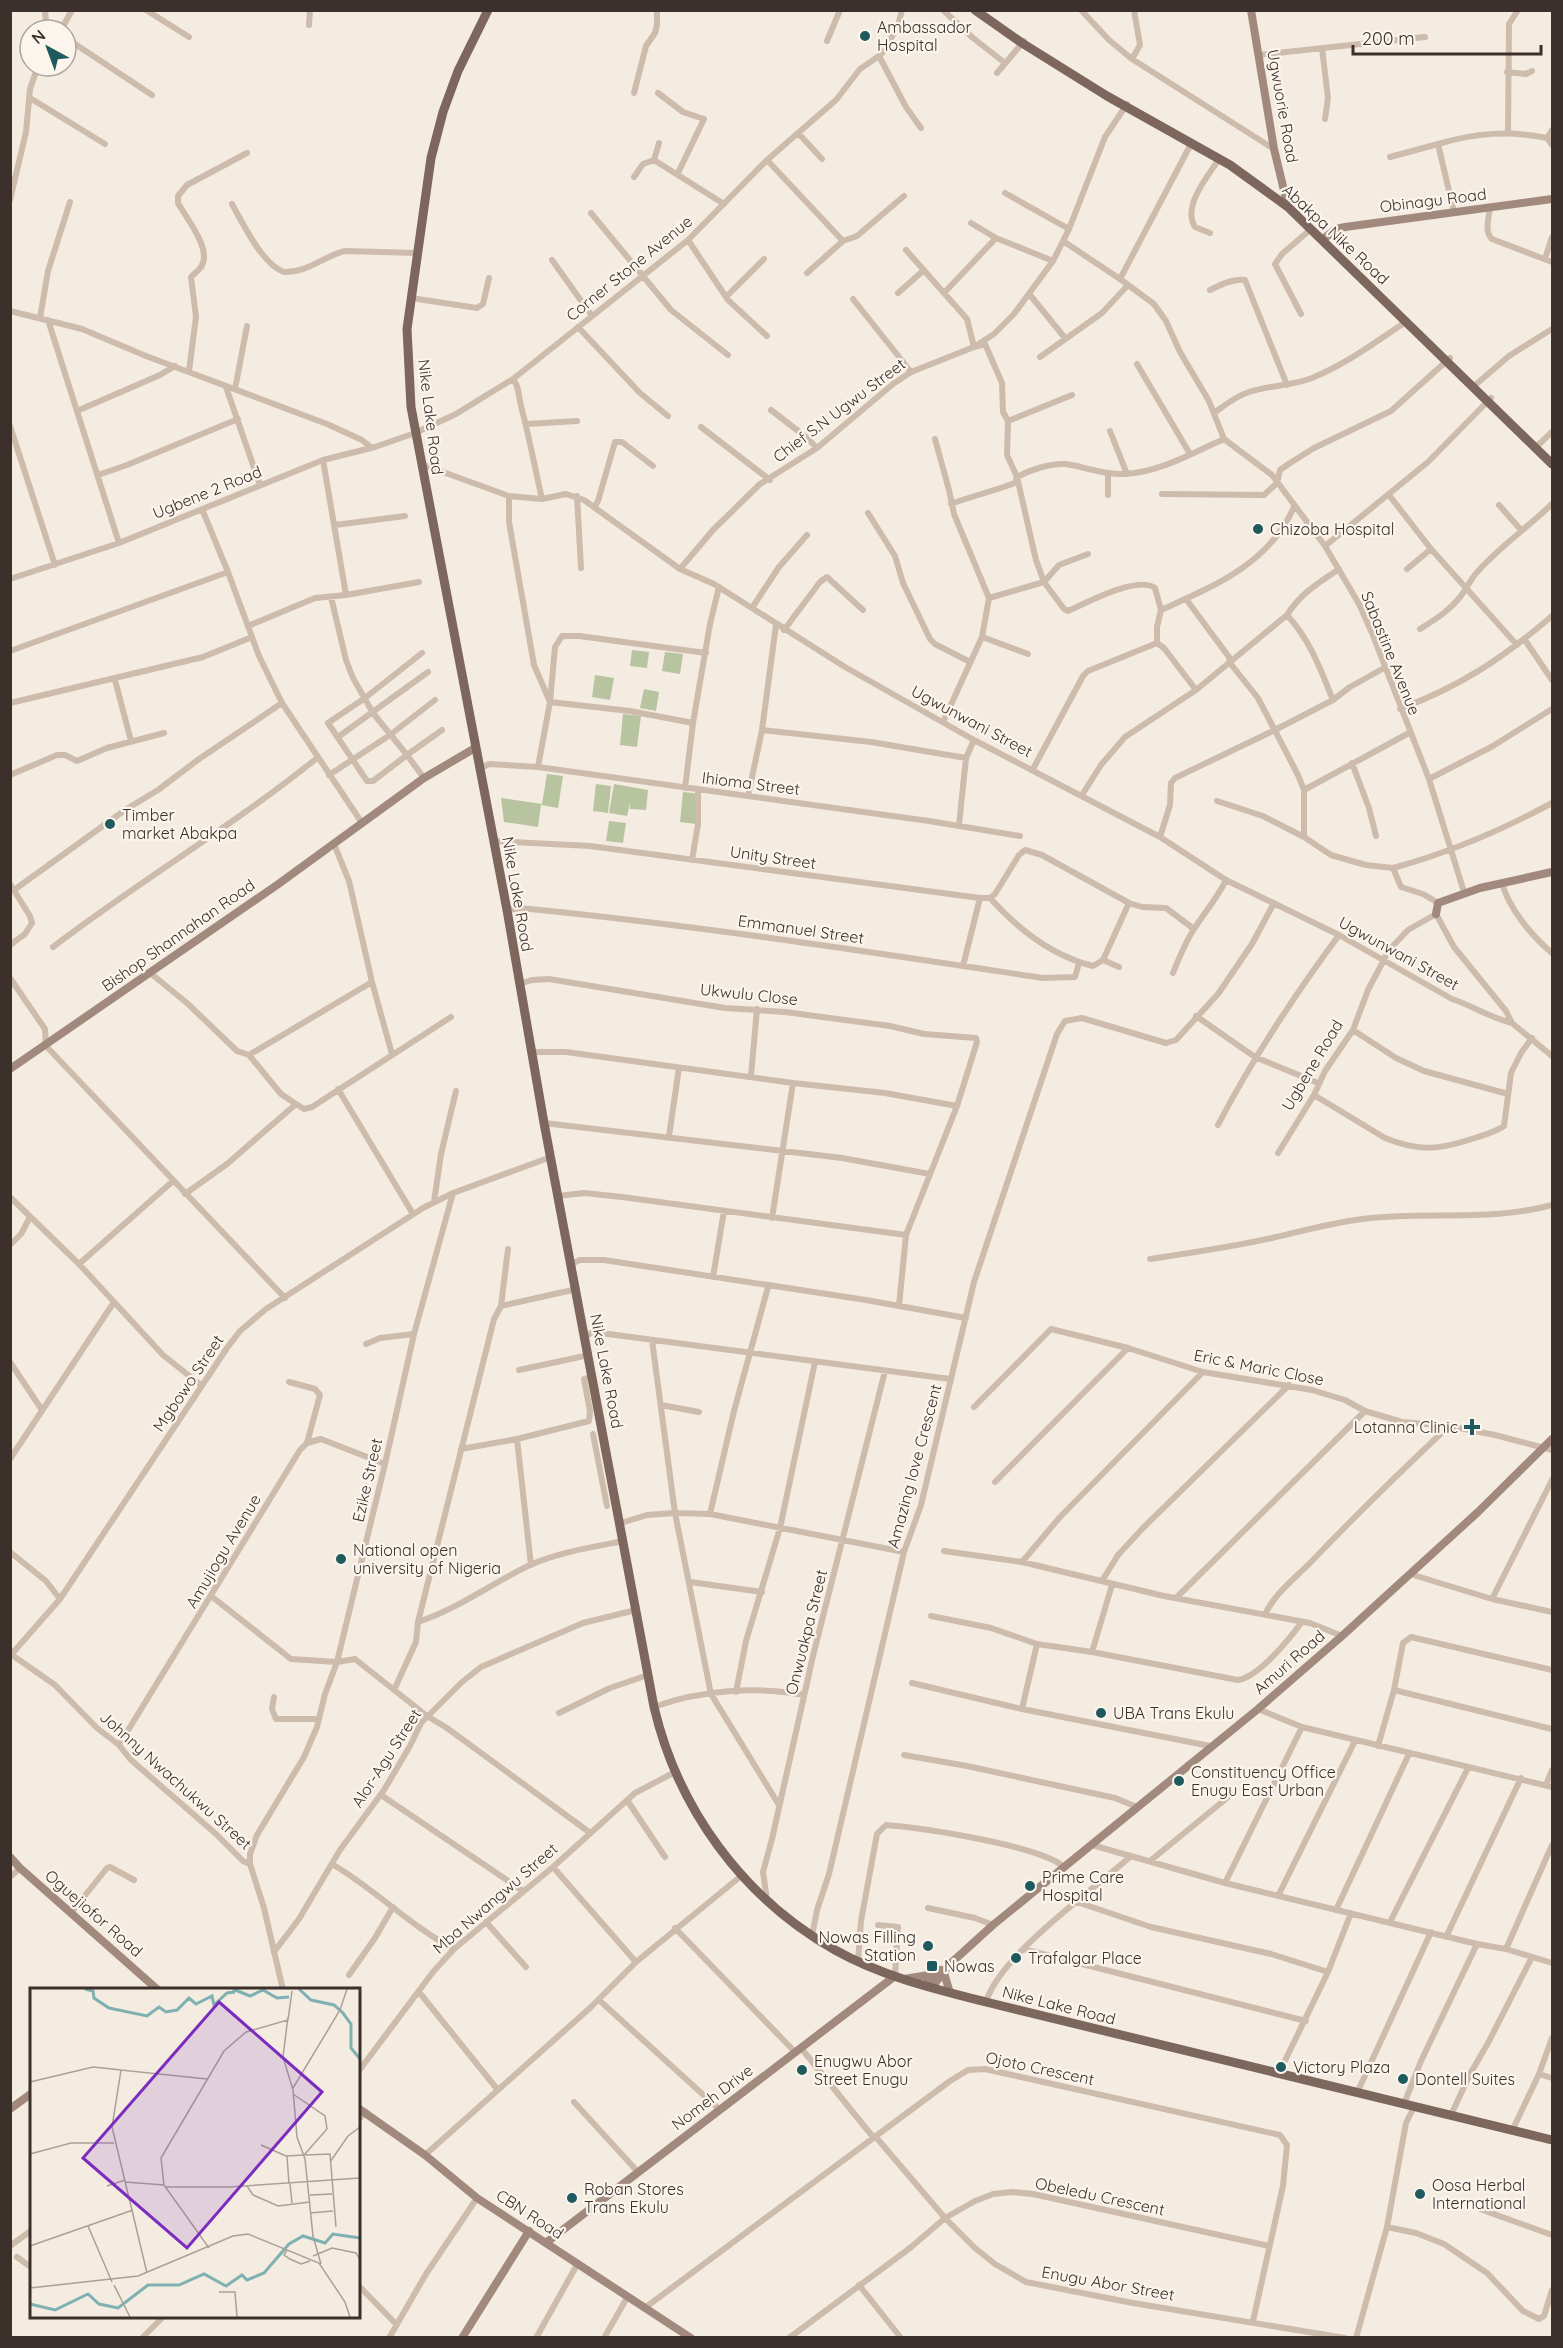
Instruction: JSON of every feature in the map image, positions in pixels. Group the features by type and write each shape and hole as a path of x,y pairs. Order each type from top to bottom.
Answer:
{"main road":[{"name":"Nike Lake Road","path":"488,10 465,54 443,112 431,158 407,329 415,433 464,679 544,1123 586,1336 654,1707 664,1745 688,1799 706,1829 741,1876 767,1901 812,1936 899,1978 986,2002 1552,2140"},
{"name":"Abakpa Nike Road","path":"975,10 1126,105 1219,159 1287,204 1311,229 1324,238"},
{"name":"Abakpa Nike Road","path":"981,10 1023,41"},
{"name":"Ugwuorie Road","path":"1251,10 1274,149 1287,204"},
{"name":"Abakpa Nike Road","path":"1126,105 1229,161 1287,204 1490,399 1552,464"},
{"name":"Obinagu Road","path":"1324,238 1336,229 1345,226 1552,199"},
{"name":"Abakpa Nike Road","path":"1537,446 1552,458"},
{"name":"Bishop Shannahan Road","path":"10,1069 334,844 424,778 475,748"},
{"path":"1436,914 1438,903 1464,892 1552,872"},
{"name":"Amuri Road","path":"928,1986 993,1925 1258,1709 1342,1636 1548,1449 1552,1439"},
{"name":"Oguejiofor Road","path":"10,1857 157,1988"},
{"path":"899,1978 940,1974 950,1992"},
{"name":"Nomeh Drive","path":"547,2242 798,2050 899,1978"},
{"path":"10,2109 30,2094"},
{"name":"CBN Road","path":"362,2110 425,2155 477,2198 691,2337"},
{"path":"462,2337 528,2231"}],"street":[{"path":"146,10 189,37"},
{"path":"309,25 310,10"},
{"path":"634,93 646,46 655,33 657,10"},
{"path":"827,41 840,10"},
{"name":"Corner Stone Avenue","path":"415,433 456,414 513,379 688,240 767,160 836,100 861,69 886,49 902,10"},
{"path":"943,10 1005,63"},
{"path":"1081,10 1109,40 1132,59 1274,149"},
{"path":"1132,59 1140,45 1134,10"},
{"path":"1508,132 1509,24 1518,10"},
{"path":"1258,55 1425,37"},
{"path":"997,73 1023,41"},
{"path":"78,46 152,95"},
{"path":"1322,48 1328,98 1325,119"},
{"path":"879,56 906,107 921,128"},
{"path":"1508,72 1526,74 1532,71"},
{"path":"10,200 26,132 30,89 34,78"},
{"path":"658,93 683,111 704,119 678,173"},
{"path":"30,98 105,144"},
{"name":"Chief S.N Ugwu Street","path":"680,569 713,530 750,492 817,448 893,384 911,372 974,347 994,334 1030,295 1053,261 1069,229 1105,137 1126,105"},
{"path":"1547,138 1552,130"},
{"path":"1390,157 1478,133 1508,132 1547,138 1552,145"},
{"path":"799,134 822,159"},
{"path":"654,160 659,143"},
{"path":"1120,279 1191,144"},
{"path":"1438,144 1454,212"},
{"path":"189,371 196,317 191,277 202,265 204,256 201,242 178,202 178,196 187,185 247,153"},
{"path":"1210,233 1195,226 1191,215 1193,204 1219,159"},
{"path":"634,177 643,164 654,160 724,204"},
{"path":"767,160 843,241"},
{"path":"1005,193 1069,229"},
{"path":"807,273 843,241 857,236 904,196"},
{"path":"40,318 48,271 69,202"},
{"path":"232,204 250,236 272,266 284,272 307,268 345,251 417,253"},
{"path":"1490,207 1488,236 1552,262"},
{"path":"591,213 671,310 728,355"},
{"path":"971,223 996,238 1053,261"},
{"path":"1301,314 1275,264 1282,254 1311,229"},
{"path":"1545,259 1552,237"},
{"path":"944,293 996,238"},
{"path":"688,240 726,297 766,336"},
{"path":"1017,477 1047,466 1064,464 1108,473 1127,474 1151,470 1224,439 1209,401 1180,352 1166,321 1154,304 1063,241"},
{"path":"906,250 966,319 974,347 985,344 1002,383 1003,412 1008,421 1007,455 1017,477 1028,528 1044,582 1059,603 1068,611 1114,591 1146,584 1155,588 1161,610 1157,627 1157,643"},
{"path":"726,297 764,259"},
{"path":"552,261 592,316"},
{"path":"898,293 924,270"},
{"path":"411,298 477,308 483,304 489,278"},
{"path":"1210,290 1240,279 1245,280 1287,385"},
{"path":"1040,357 1102,313 1128,285"},
{"path":"1030,295 1065,338"},
{"path":"852,299 911,372"},
{"path":"10,311 82,329 226,387 327,424 362,440 370,447 375,447"},
{"path":"48,320 119,543"},
{"path":"1214,413 1251,391 1312,378 1352,358 1408,320"},
{"path":"235,389 247,326"},
{"path":"579,327 640,393 668,416"},
{"path":"1475,385 1520,348 1552,329"},
{"path":"1162,494 1264,495 1277,483 1280,470 1314,448 1391,411 1449,360"},
{"path":"1137,364 1190,454"},
{"path":"77,411 160,375 175,366"},
{"path":"513,379 519,388 520,404 527,424 542,499"},
{"path":"226,387 260,485"},
{"path":"1008,421 1072,394"},
{"path":"1325,546 1428,462 1490,399"},
{"path":"771,410 817,448"},
{"path":"98,475 238,419"},
{"path":"527,424 577,421"},
{"path":"10,426 55,565"},
{"path":"700,427 770,480"},
{"path":"1110,431 1127,474"},
{"path":"1537,446 1552,432"},
{"name":"Ugbene 2 Road","path":"10,579 119,543 323,460 375,447 415,433"},
{"path":"935,439 951,504 989,598 982,637 943,722"},
{"name":"Sabastine Avenue","path":"1224,439 1269,473 1325,546 1359,604 1429,779 1464,892"},
{"path":"595,506 617,441 622,442 653,466"},
{"path":"323,460 346,595"},
{"path":"420,463 508,496 542,499 566,494 577,496 581,568"},
{"path":"1108,473 1108,495"},
{"path":"951,504 1015,483 1017,477"},
{"path":"1389,495 1431,549 1517,645"},
{"path":"508,496 509,522 534,665 550,702"},
{"name":"Ugwunwani Street","path":"577,496 595,506 680,569 719,587 845,668 974,740 1160,837 1226,879 1339,935 1452,999 1512,1023"},
{"path":"1420,629 1441,616 1467,587 1476,572 1552,504"},
{"path":"1499,505 1521,530"},
{"path":"1161,610 1253,561 1269,546 1294,507"},
{"path":"202,509 259,656 282,703 362,823"},
{"path":"868,513 895,556 903,583 930,639 935,644 970,662"},
{"path":"335,525 405,516"},
{"path":"752,608 780,567 807,535"},
{"path":"1407,569 1431,549"},
{"path":"989,598 1044,582 1059,565 1088,554"},
{"path":"1082,795 1117,744 1196,690 1287,615 1296,600 1339,569"},
{"path":"10,651 228,572"},
{"path":"784,630 813,591 827,577 863,610"},
{"path":"248,626 315,598 419,582"},
{"path":"685,788 693,723 710,624 719,587"},
{"path":"331,597 346,660 365,698 373,713 424,778"},
{"path":"1185,599 1258,698 1292,761 1304,790 1304,837"},
{"path":"1287,615 1301,630 1315,656 1333,700"},
{"path":"1400,709 1458,685 1488,667 1525,640 1552,616"},
{"path":"748,796 762,730 776,625"},
{"path":"538,767 550,702 555,647 562,636 579,636 706,653"},
{"path":"10,703 115,680 203,657 252,637"},
{"path":"982,637 1028,654"},
{"path":"1525,640 1552,680"},
{"path":"1157,643 1164,648 1196,690"},
{"path":"1033,769 1083,675 1157,643"},
{"path":"422,653 365,698 328,723 367,781 373,781 442,730"},
{"path":"1160,837 1170,805 1172,780 1333,700 1350,687 1384,668"},
{"path":"338,737 428,672"},
{"path":"115,680 131,741"},
{"path":"329,775 390,735 435,700"},
{"path":"550,702 630,711 693,723"},
{"path":"10,945 25,934 32,923 12,887 158,790 282,703"},
{"path":"1429,779 1493,746 1552,709"},
{"path":"762,730 871,742 966,758"},
{"path":"10,775 57,755 65,755 77,761 92,753 164,733"},
{"path":"1304,790 1409,733"},
{"path":"959,825 966,758 974,740"},
{"path":"53,947 121,896 285,784 317,758"},
{"path":"1352,763 1369,808 1376,836"},
{"name":"Ihioma Street","path":"479,769 489,764 538,767 959,825 1020,836"},
{"path":"692,860 698,824 698,790"},
{"path":"1217,801 1247,810 1304,837 1331,855 1366,865 1393,868 1520,820 1552,803"},
{"name":"Unity Street","path":"493,841 590,846 990,898"},
{"path":"334,844 349,881 372,982 392,1054"},
{"path":"1129,903 1103,960 1093,966 1079,963 1032,937 1018,927 990,898 995,894 1019,855 1025,850 1042,855 1129,903 1142,907 1166,908 1194,929"},
{"path":"1393,868 1401,887 1423,894 1438,903"},
{"path":"1173,973 1182,950 1220,893 1226,879"},
{"path":"1502,883 1507,897 1521,918 1552,953"},
{"path":"963,966 980,898"},
{"path":"1274,903 1237,967 1218,994 1196,1016 1255,1057 1318,1083"},
{"name":"Emmanuel Street","path":"507,910 520,908 598,916 1043,978 1075,977 1079,963"},
{"path":"1436,914 1454,947 1506,1011 1512,1023 1551,1053"},
{"name":"Ugbene Road","path":"1278,1153 1314,1095 1318,1083 1353,1030 1368,990 1384,960 1400,937 1436,914"},
{"path":"1218,1125 1281,1015 1339,935"},
{"path":"1103,960 1119,967"},
{"path":"149,972 187,1003 237,1050 249,1055 281,1094 304,1109 312,1107 451,1017"},
{"path":"10,978 45,1029 46,1046 285,1298"},
{"name":"Ukwulu Close","path":"519,984 532,980 549,979 725,1008 757,1009 890,1026 924,1034 976,1038 977,1042 957,1106"},
{"path":"249,1055 372,982"},
{"path":"751,1076 757,1009"},
{"name":"Amazing love Crescent","path":"812,1936 831,1866 904,1552 921,1505 978,1269 1053,1046 1065,1021 1082,1018 1171,1043 1196,1016"},
{"path":"1353,1030 1396,1058 1424,1071 1508,1094"},
{"path":"1314,1095 1385,1138 1409,1147 1454,1146 1497,1131 1504,1126 1515,1064 1532,1038"},
{"path":"532,1052 566,1052 793,1083 885,1093 957,1106 906,1235 899,1306"},
{"path":"669,1136 679,1068"},
{"path":"772,1218 793,1083"},
{"path":"338,1089 413,1214"},
{"path":"434,1202 441,1154 456,1091"},
{"path":"185,1194 227,1164 296,1104"},
{"path":"544,1123 782,1150 930,1174"},
{"name":"Mgbowo Street","path":"11,1656 60,1599 240,1331 266,1309 434,1202 551,1157"},
{"path":"79,1264 173,1182"},
{"name":"Ezike Street","path":"250,1864 253,1844 304,1757 338,1662 414,1334 453,1193"},
{"path":"558,1196 584,1193 906,1235"},
{"path":"10,1197 79,1264 164,1355 202,1386"},
{"path":"1150,1259 1219,1249 1362,1219 1521,1212 1552,1204"},
{"path":"713,1277 724,1211"},
{"path":"10,1245 21,1234 30,1217"},
{"path":"394,1690 416,1642 418,1622 461,1449 494,1319 501,1306 508,1250"},
{"path":"571,1264 580,1260 604,1260 966,1318"},
{"path":"710,1514 749,1353 768,1287"},
{"path":"501,1306 577,1289"},
{"path":"10,1459 114,1302"},
{"name":"Eric & Maric Close","path":"974,1407 1051,1329 1128,1348 1203,1372 1289,1385 1345,1400 1365,1411 1402,1422 1449,1426 1548,1449"},
{"path":"586,1336 593,1332 950,1379"},
{"path":"366,1344 381,1338 414,1334"},
{"path":"652,1340 675,1513 711,1694 779,1805"},
{"path":"995,1482 1128,1348"},
{"path":"519,1370 589,1355"},
{"path":"10,1362 42,1410"},
{"path":"736,1692 746,1641 780,1528 815,1362"},
{"name":"Onwuakpa Street","path":"767,1901 763,1872 804,1695 885,1371"},
{"path":"1022,1562 1060,1517 1203,1372"},
{"path":"593,1376 584,1379 590,1410 589,1421 608,1506"},
{"name":"Amujiogu Avenue","path":"119,1745 306,1443 320,1395 315,1389 289,1382"},
{"path":"1102,1581 1118,1555 1143,1528 1289,1385"},
{"path":"661,1405 699,1412"},
{"path":"1176,1598 1365,1411"},
{"path":"461,1449 589,1421"},
{"path":"1265,1615 1268,1608 1287,1586 1366,1504 1449,1426"},
{"path":"593,1434 604,1438"},
{"path":"517,1438 531,1564"},
{"path":"306,1443 321,1439 385,1464"},
{"path":"1492,1599 1552,1480"},
{"path":"621,1523 647,1515 710,1514 904,1552"},
{"path":"418,1622 441,1613 492,1583 531,1564 562,1554 624,1541"},
{"path":"944,1551 1022,1562 1112,1585 1302,1622 1342,1636"},
{"path":"10,1552 46,1581 60,1599"},
{"path":"1410,1574 1492,1599 1552,1612"},
{"path":"690,1582 762,1592"},
{"path":"1092,1652 1112,1585"},
{"path":"212,1596 291,1659 338,1662 355,1659 427,1716 589,1832"},
{"name":"Alor-Agu Street","path":"274,1952 381,1795 427,1716 462,1682 481,1667 583,1623 636,1610"},
{"path":"931,1616 991,1629 1037,1644 1243,1679 1281,1647 1302,1622"},
{"path":"1378,1746 1394,1690 1403,1643 1411,1637 1552,1670"},
{"path":"1022,1709 1037,1644"},
{"name":"Johnny Nwachukwu Street","path":"11,1656 55,1685 97,1728 119,1745 130,1759 216,1834 243,1861 250,1864 264,1908 283,1988"},
{"path":"559,1713 610,1688 648,1676"},
{"path":"912,1683 1022,1709 1210,1746"},
{"path":"1394,1690 1552,1729"},
{"path":"654,1707 675,1699 736,1692 772,1691 804,1695"},
{"path":"274,1697 272,1709 276,1719 319,1719"},
{"path":"1258,1709 1302,1727 1549,1786 1552,1770"},
{"path":"1225,1883 1302,1727"},
{"path":"1278,1896 1356,1741"},
{"path":"1336,1910 1410,1754"},
{"path":"904,1755 967,1766 1115,1798 1137,1807"},
{"path":"1390,1922 1468,1768"},
{"name":"Mba Nwangwu Street","path":"360,2069 433,1972 454,1949 553,1867 589,1832 635,1793 675,1772"},
{"path":"1447,1935 1521,1778"},
{"path":"381,1795 523,1891"},
{"path":"1150,1861 1227,1798"},
{"path":"627,1800 665,1857"},
{"path":"858,1960 861,1921 877,1834 886,1825 1008,1846 1049,1858 1063,1866"},
{"path":"1092,1845 1225,1883 1447,1935 1476,1944 1506,1949 1552,1963"},
{"path":"1506,1949 1552,1845"},
{"path":"986,2002 989,1991 1010,1962 1131,1856"},
{"path":"332,1864 454,1949"},
{"path":"71,1913 110,1867 134,1880"},
{"path":"553,1867 636,1962"},
{"path":"10,1877 20,1868"},
{"path":"425,2155 599,2000 636,1962 741,1876"},
{"path":"1077,1902 1152,1927 1271,1954 1328,1972"},
{"path":"350,1975 393,1907"},
{"path":"928,1908 975,1918 993,1925"},
{"path":"1279,2073 1306,2021 1351,1913"},
{"path":"486,1922 526,1968"},
{"path":"878,1925 898,1927 899,1978"},
{"name":"Enugu Abor Street","path":"675,1928 798,2050 945,2218 990,2261 1026,2282 1133,2303 1345,2337"},
{"path":"1357,2092 1431,1932"},
{"path":"1356,2337 1387,2227 1409,2105 1421,2061 1476,1944"},
{"path":"1023,1949 1306,2021"},
{"path":"1451,2115 1532,1957"},
{"path":"419,1992 497,2089"},
{"path":"599,2000 720,2110"},
{"path":"1512,2132 1539,2074 1552,2038"},
{"name":"Ojoto Crescent","path":"645,2307 950,2081 964,2072 977,2068 1274,2133 1284,2139 1287,2151 1283,2186 1253,2321"},
{"path":"1539,2074 1552,2078"},
{"path":"574,2102 638,2172"},
{"name":"Obeledu Crescent","path":"789,2337 945,2218 988,2196 1020,2192 1269,2246"},
{"path":"389,2337 477,2198"},
{"path":"1480,2209 1552,2235"},
{"path":"1387,2227 1416,2233 1444,2244 1487,2273 1523,2311 1539,2319 1544,2316 1552,2290"},
{"path":"10,2246 30,2231"},
{"path":"17,2257 30,2267"},
{"path":"536,2337 578,2263"},
{"path":"859,2285 901,2337"},
{"path":"360,2287 396,2324"},
{"path":"604,2337 628,2296"},
{"path":"142,2337 162,2318"}],"green space":[{"path":"632,650 649,652 647,668 630,666"},
{"path":"665,652 683,654 680,674 662,671"},
{"path":"595,675 614,678 610,700 592,697"},
{"path":"644,689 659,692 656,711 640,708"},
{"path":"623,714 641,716 637,747 620,745"},
{"path":"547,774 563,776 558,808 541,805 538,827 504,822 501,798 542,804"},
{"path":"596,784 611,786 608,813 593,811"},
{"path":"614,784 648,790 646,810 630,809 630,803 627,816 609,813"},
{"path":"683,792 700,794 697,824 680,822"},
{"path":"609,821 626,823 623,843 606,841"}],"place":[{"name":"Ambassador Hospital","path":"865,36"},
{"name":"Chizoba Hospital","path":"1258,529"},
{"name":"Timber market Abakpa","path":"110,824"},
{"name":"Lotanna Clinic","path":"1472,1427"},
{"name":"National open university of Nigeria","path":"341,1559"},
{"name":"UBA Trans Ekulu","path":"1101,1713"},
{"name":"Constituency Office Enugu East Urban","path":"1179,1781"},
{"name":"Prime Care Hospital","path":"1030,1886"},
{"name":"Nowas Filling Station","path":"928,1946"},
{"name":"Trafalgar Place","path":"1016,1958"},
{"name":"Nowas","path":"932,1966"},
{"name":"Victory Plaza","path":"1281,2067"},
{"name":"Enugwu Abor Street Enugu","path":"802,2070"},
{"name":"Dontell Suites","path":"1403,2079"},
{"name":"Oosa Herbal International","path":"1420,2194"},
{"name":"Roban Stores Trans Ekulu","path":"572,2198"}]}
